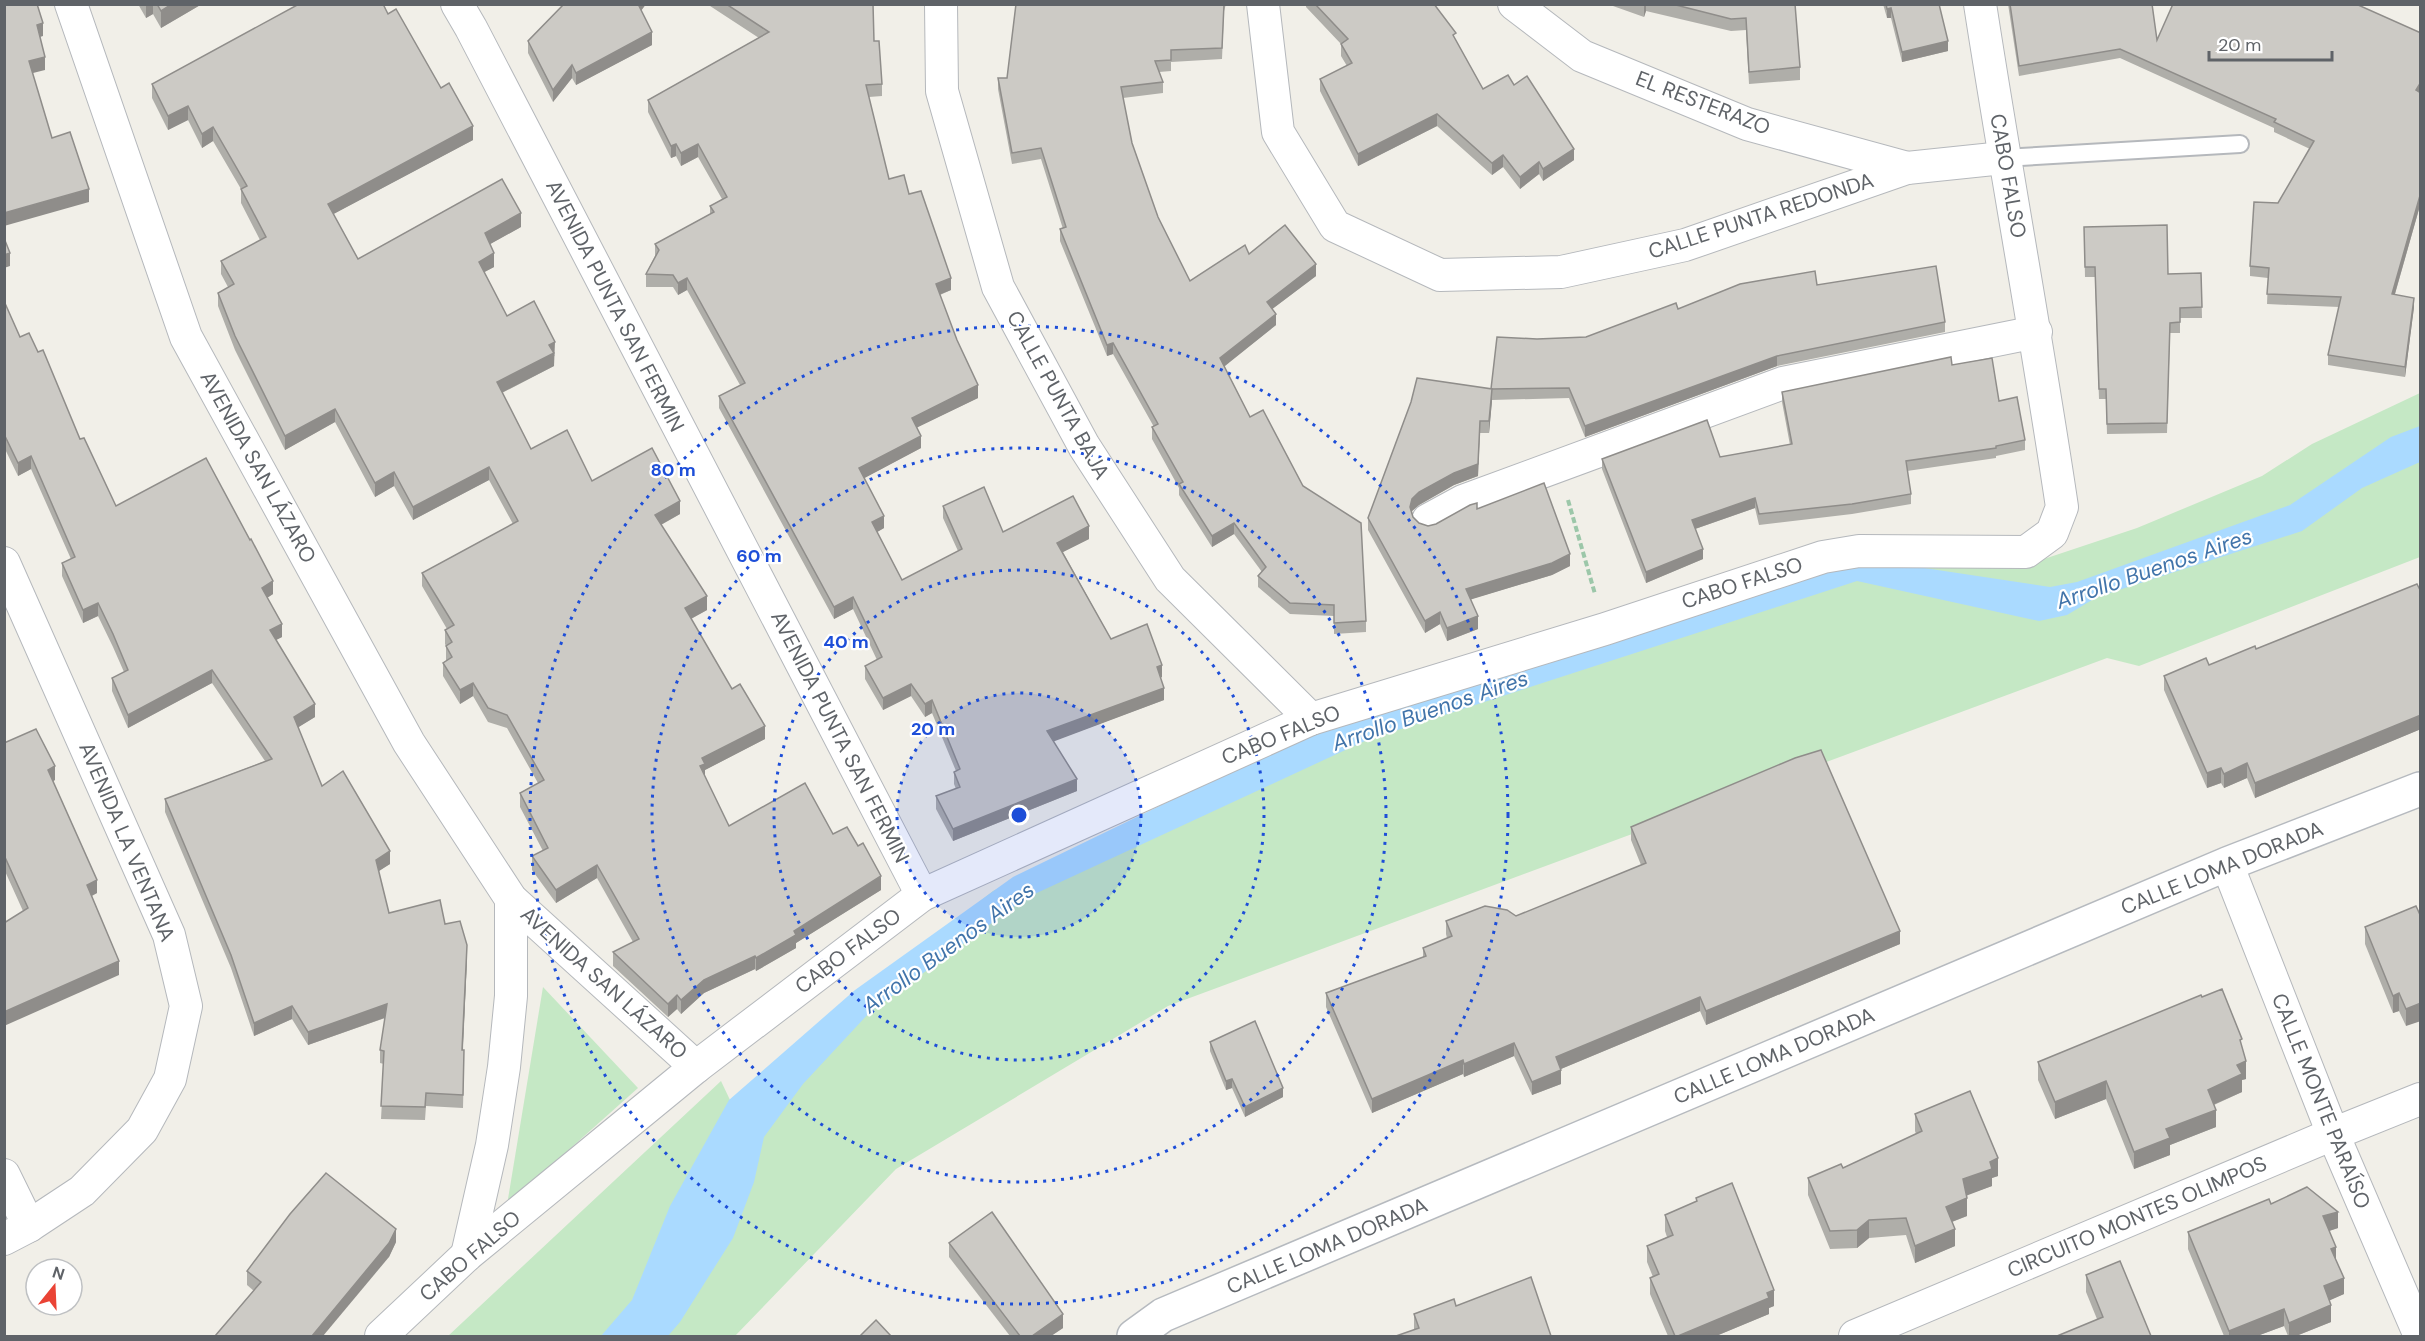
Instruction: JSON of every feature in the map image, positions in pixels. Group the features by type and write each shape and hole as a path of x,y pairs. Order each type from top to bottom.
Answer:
{"street":[{"name":"AVENIDA SAN LÁZARO","path":"71,4 186,337 409,743 511,899 696,1067"},
{"name":"CALLE PUNTA BAJA","path":"941,4 942,91 998,287 1084,446 1170,579 1311,719"},
{"name":"CALLE PUNTA REDONDA","path":"1263,4 1278,132 1335,226 1440,275 1561,272 1685,245 1907,168 2003,158"},
{"name":"EL RESTERAZO","path":"1514,4 1582,56 1736,120 1907,168"},
{"name":"CABO FALSO","path":"381,1336 467,1255 696,1067 922,895 1311,719 1605,628 1823,557 1859,551 2026,552 2052,533 2062,507 2036,332 2003,158 1980,4"},
{"name":"AVENIDA PUNTA SAN FERMIN","path":"471,12 922,895"},
{"path":"1428,520 1463,501 1783,383 2036,332"},
{"name":"AVENIDA LA VENTANA","path":"4,564 170,935 186,1006 170,1079 142,1130 82,1191 17,1233"},
{"name":"CALLE LOMA DORADA","path":"1134,1336 1164,1315 2227,864 2421,789"},
{"name":"CALLE MONTE PARAÍSO","path":"2227,864 2332,1134 2421,1336"},
{"name":"AVENIDA SAN LÁZARO","path":"467,1255 492,1145 504,1067 511,996 511,899"},
{"name":"CIRCUITO MONTES OLIMPOS","path":"1855,1336 2332,1134 2421,1099"},
{"path":"4,1175 17,1233"}],"lane":[{"path":"2003,158 2240,144"}],"path":[{"path":"1558,465 1605,628"}],"green space":[{"path":"2420,393 2420,557 2139,666 2107,658 1168,1006 896,1169 735,1336 448,1336 721,1081 730,1100 993,891 1358,713 1851,557 2032,563 2137,528 2262,476 2312,444"},
{"path":"543,987 638,1088 507,1205"}],"water":[{"name":"Arrollo Buenos Aires","path":"2420,426 2420,462 2362,488 2302,531 2097,597 2067,615 2039,621 1857,581 1367,740 1026,898 870,1012 803,1084 764,1137 754,1182 733,1238 680,1322 668,1336 601,1336 632,1300 670,1206 729,1100 855,990 1013,877 1337,720 1851,557 2050,587 2077,582 2290,505 2391,437"}],"building":[{"path":"4,4 37,4 43,23 37,25 45,57 29,61 52,138 70,132 89,189 4,213"},
{"path":"157,4 172,4 161,11"},
{"path":"299,4 383,4 388,14 396,9 441,88 449,83 473,126 328,204 358,259 502,179 521,213 485,233 494,253 479,262 507,316 534,301 555,342 549,345 554,353 497,382 531,449 567,430 592,481 652,448 680,501 655,515 707,596 685,608 732,689 740,684 765,726 702,758 705,764 700,766 729,826 805,783 833,834 847,827 858,846 863,843 881,876 794,931 796,935 756,958 755,956 704,980 681,1000 677,995 668,1004 613,952 639,939 597,865 556,890 532,856 548,848 520,793 544,780 507,715 488,708 473,683 460,690 443,663 452,657 446,646 452,642 445,630 454,625 422,573 518,521 489,467 413,507 394,472 375,483 335,409 285,436 235,336 218,293 234,284 221,261 266,237 241,189 247,186 213,127 202,134 188,106 168,116 152,84"},
{"path":"564,4 638,4 652,32 576,73 572,65 553,90 528,41"},
{"path":"726,4 873,4 874,41 879,41 882,84 866,85 889,179 904,175 909,194 921,191 951,278 936,284 957,340 978,385 912,418 921,436 859,468 884,516 872,522 902,580 962,549 943,506 984,487 1003,532 1073,496 1089,526 1057,543 1111,639 1147,624 1162,665 1157,667 1164,688 1047,731 1077,779 953,829 936,796 960,787 954,772 960,769 932,700 925,704 911,684 883,698 865,666 882,657 853,597 834,607 719,396 745,383 687,278 678,283 673,275 646,274 659,250 655,244 714,212 710,206 727,197 698,144 681,153 676,144 671,146 648,100 769,32"},
{"path":"1016,4 1224,4 1222,48 1171,50 1171,60 1155,61 1163,82 1121,87 1132,143 1158,217 1190,281 1245,245 1249,254 1285,225 1316,264 1267,302 1276,314 1220,358 1250,417 1263,410 1303,486 1361,523 1366,621 1334,623 1334,605 1290,603 1258,576 1266,567 1234,523 1212,536 1179,484 1183,482 1152,427 1158,424 1113,343 1107,345 1060,229 1066,227 1041,148 1012,153 998,78 1007,78"},
{"path":"1315,4 1434,4 1456,33 1453,35 1483,89 1508,75 1514,85 1527,76 1574,149 1543,169 1539,162 1520,177 1503,155 1492,163 1437,114 1358,154 1320,79 1352,63 1341,44 1348,39"},
{"path":"1672,4 1795,4 1800,67 1749,72 1746,18 1731,19"},
{"path":"1886,4 1939,4 1948,41 1902,52 1891,8 1887,9"},
{"path":"2010,4 2152,4 2157,40 2173,4 2356,4 2421,33 2421,82 2416,90 2421,93 2421,192 2392,294 2414,298 2405,367 2328,355 2341,297 2267,294 2269,268 2250,266 2254,202 2278,203 2314,141 2274,122 2276,119 2120,49 2019,66"},
{"path":"2167,225 2168,274 2201,273 2202,307 2180,308 2180,322 2170,323 2167,423 2107,424 2106,389 2099,389 2095,267 2085,267 2084,227"},
{"path":"4,238 10,253 4,255"},
{"path":"1936,266 1945,322 1777,356 1585,426 1569,388 1491,389 1497,337 1537,339 1586,337 1676,303 1678,309 1740,284 1815,271 1817,285"},
{"path":"4,301 20,337 29,333 38,352 43,350 80,439 84,438 116,506 206,458 273,581 262,588 282,624 270,630 315,704 294,717 322,786 343,771 390,851 376,860 389,913 440,900 445,924 460,921 467,945 462,1050 464,1050 463,1095 426,1093 425,1107 381,1106 384,1051 380,1050 387,1004 308,1032 292,1006 254,1023 231,955 165,799 272,759 212,670 128,715 112,678 128,670 113,634 98,603 83,610 62,563 75,557 31,456 18,463 4,434"},
{"path":"1951,357 1952,365 1992,358 1999,401 2017,397 2025,440 1996,446 1996,448 1906,461 1911,494 1852,504 1759,514 1755,498 1692,520 1703,549 1646,572 1602,459 1707,420 1720,457 1792,444 1782,392"},
{"path":"1417,378 1492,389 1489,421 1480,421 1478,464 1454,473 1419,492 1412,499 1410,507 1413,517 1419,523 1428,526 1436,524 1470,505 1477,503 1477,509 1544,483 1570,554 1552,563 1466,589 1478,616 1447,628 1440,612 1425,621 1368,518 1411,402"},
{"path":"2417,584 2421,592 2421,715 2255,783 2247,763 2224,774 2221,768 2207,773 2164,676 2206,658 2209,665 2255,646 2256,649"},
{"path":"36,729 55,766 48,770 97,880 87,885 119,961 4,1012 4,923 28,908 4,855 4,743"},
{"path":"1821,750 1900,931 1706,1011 1700,997 1556,1057 1561,1070 1532,1082 1514,1043 1464,1064 1463,1060 1372,1099 1326,993 1426,956 1423,948 1452,936 1446,921 1485,906 1507,910 1516,916 1646,863 1631,827 1795,758"},
{"path":"2416,906 2421,917 2421,1003 2406,1009 2399,993 2393,996 2365,927"},
{"path":"2222,989 2242,1039 2240,1040 2246,1061 2237,1065 2242,1074 2208,1090 2216,1110 2166,1129 2170,1138 2134,1152 2106,1081 2055,1102 2038,1062 2201,995 2202,997"},
{"path":"1255,1021 1283,1088 1245,1107 1232,1079 1226,1081 1210,1042"},
{"path":"1970,1091 1998,1158 1990,1162 1992,1169 1963,1179 1967,1198 1946,1207 1955,1229 1915,1246 1906,1218 1869,1220 1857,1230 1830,1231 1808,1178 1841,1164 1843,1168 1922,1131 1915,1114"},
{"path":"326,1173 396,1229 389,1243 312,1336 215,1336 261,1282 247,1271 290,1214"},
{"path":"1732,1183 1774,1290 1767,1293 1769,1298 1675,1336 1650,1278 1659,1274 1647,1246 1673,1235 1665,1215 1697,1201 1696,1198"},
{"path":"2307,1187 2338,1212 2323,1216 2336,1247 2331,1249 2344,1278 2324,1286 2331,1305 2289,1323 2284,1309 2229,1331 2188,1232 2269,1199 2271,1204"},
{"path":"992,1212 1063,1314 1032,1336 1020,1336 949,1243"},
{"path":"2120,1261 2151,1336 2057,1336 2103,1317 2086,1275"},
{"path":"1531,1277 1551,1336 1396,1336 1419,1328 1414,1314 1454,1299 1456,1306"},
{"path":"876,1320 891,1336 860,1336"}]}
